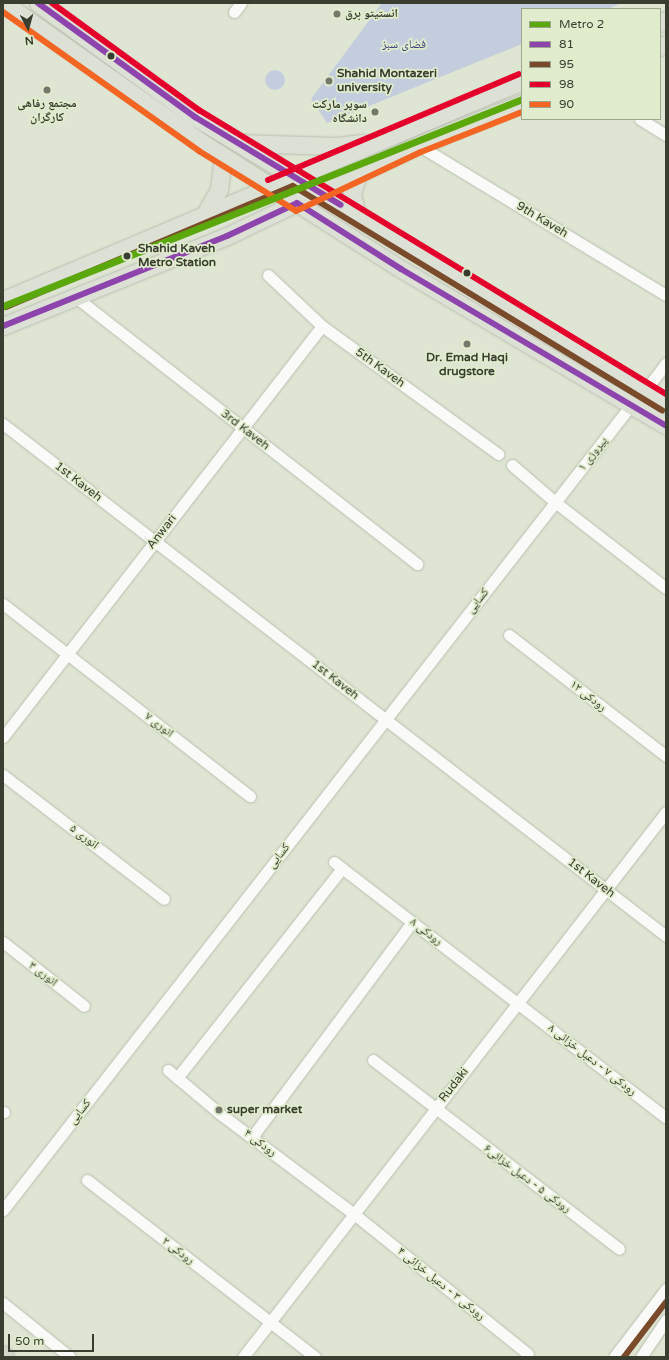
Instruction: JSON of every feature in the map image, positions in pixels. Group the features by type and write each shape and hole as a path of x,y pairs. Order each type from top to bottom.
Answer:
{"main road":[{"path":"38,3 195,117 666,403"},
{"path":"6,4 223,156 271,187 400,269 666,426"},
{"path":"3,300 521,81"},
{"path":"3,326 73,295 226,236 418,145 521,103"},
{"path":"239,143 336,146 380,140"},
{"path":"203,216 219,189 223,156"},
{"path":"357,215 352,194 358,174"}],"street":[{"path":"234,12 241,3"},
{"path":"642,120 666,135"},
{"name":"9th Kaveh","path":"418,145 666,295"},
{"name":"5th Kaveh","path":"268,276 322,326 498,454"},
{"name":"3rd Kaveh","path":"73,295 418,564"},
{"name":"Anwari","path":"3,737 322,326"},
{"path":"645,391 666,363"},
{"name":"پیروزی ۱","path":"555,502 631,405"},
{"name":"1st Kaveh","path":"3,424 666,936"},
{"path":"512,465 555,502 666,588"},
{"name":"کسایی","path":"3,1210 555,502"},
{"name":"انوری ۷","path":"3,604 250,796"},
{"name":"رودکی ۱۲","path":"509,635 666,756"},
{"name":"انوری ۵","path":"3,775 164,899"},
{"name":"Rudaki","path":"243,1357 666,812"},
{"name":"رودکی ۸","path":"177,1078 338,865 518,1003"},
{"path":"252,1137 412,922"},
{"name":"انوری ۳","path":"3,942 84,1006"},
{"name":"رودکی ۷ - دعبل خزائی ۸","path":"518,1003 666,1118"},
{"name":"رودکی ۵ - دعبل خزائی۶","path":"372,1060 619,1249"},
{"name":"رودکی ۴","path":"168,1070 252,1137 354,1214"},
{"name":"رودکی ۲","path":"86,1180 315,1357"},
{"name":"رودکی ۳ - دعبل خزائی ۴","path":"354,1214 528,1354"},
{"path":"614,1357 666,1289"},
{"path":"3,1303 70,1357"},
{"path":"641,1357 666,1320"}],"green space":[{"name":"فضای سبز","path":"382,3 622,3 610,8 521,8 521,44 327,123 311,99"},
{"path":"275,70 282,73 285,80 282,87 275,90 268,87 265,80 268,73"}],"metro line":[{"name":"2","path":"3,306 521,99"}],"transit line":[{"name":"81","path":"38,3 195,117 341,205"},
{"name":"98","path":"52,3 199,110 666,394"},
{"name":"90","path":"3,12 199,151 296,211 421,152 521,112"},
{"name":"98","path":"268,180 519,74"},
{"name":"95","path":"6,307 293,186 662,410"},
{"name":"81","path":"3,326 227,236 297,203 401,269 666,426"},
{"name":"95","path":"624,1357 666,1302"}],"place":[{"name":"انستیتو برق","path":"337,14"},
{"name":"Shahid Montazeri university","path":"329,81"},
{"name":"مجتمع رفاهی کارگران","path":"47,90"},
{"name":"سوپر مارکت دانشگاه","path":"375,112"},
{"name":"Shahid Kaveh Metro Station","path":"127,256"},
{"name":"Dr. Emad Haqi drugstore","path":"467,344"},
{"name":"super market","path":"219,1110"}]}
